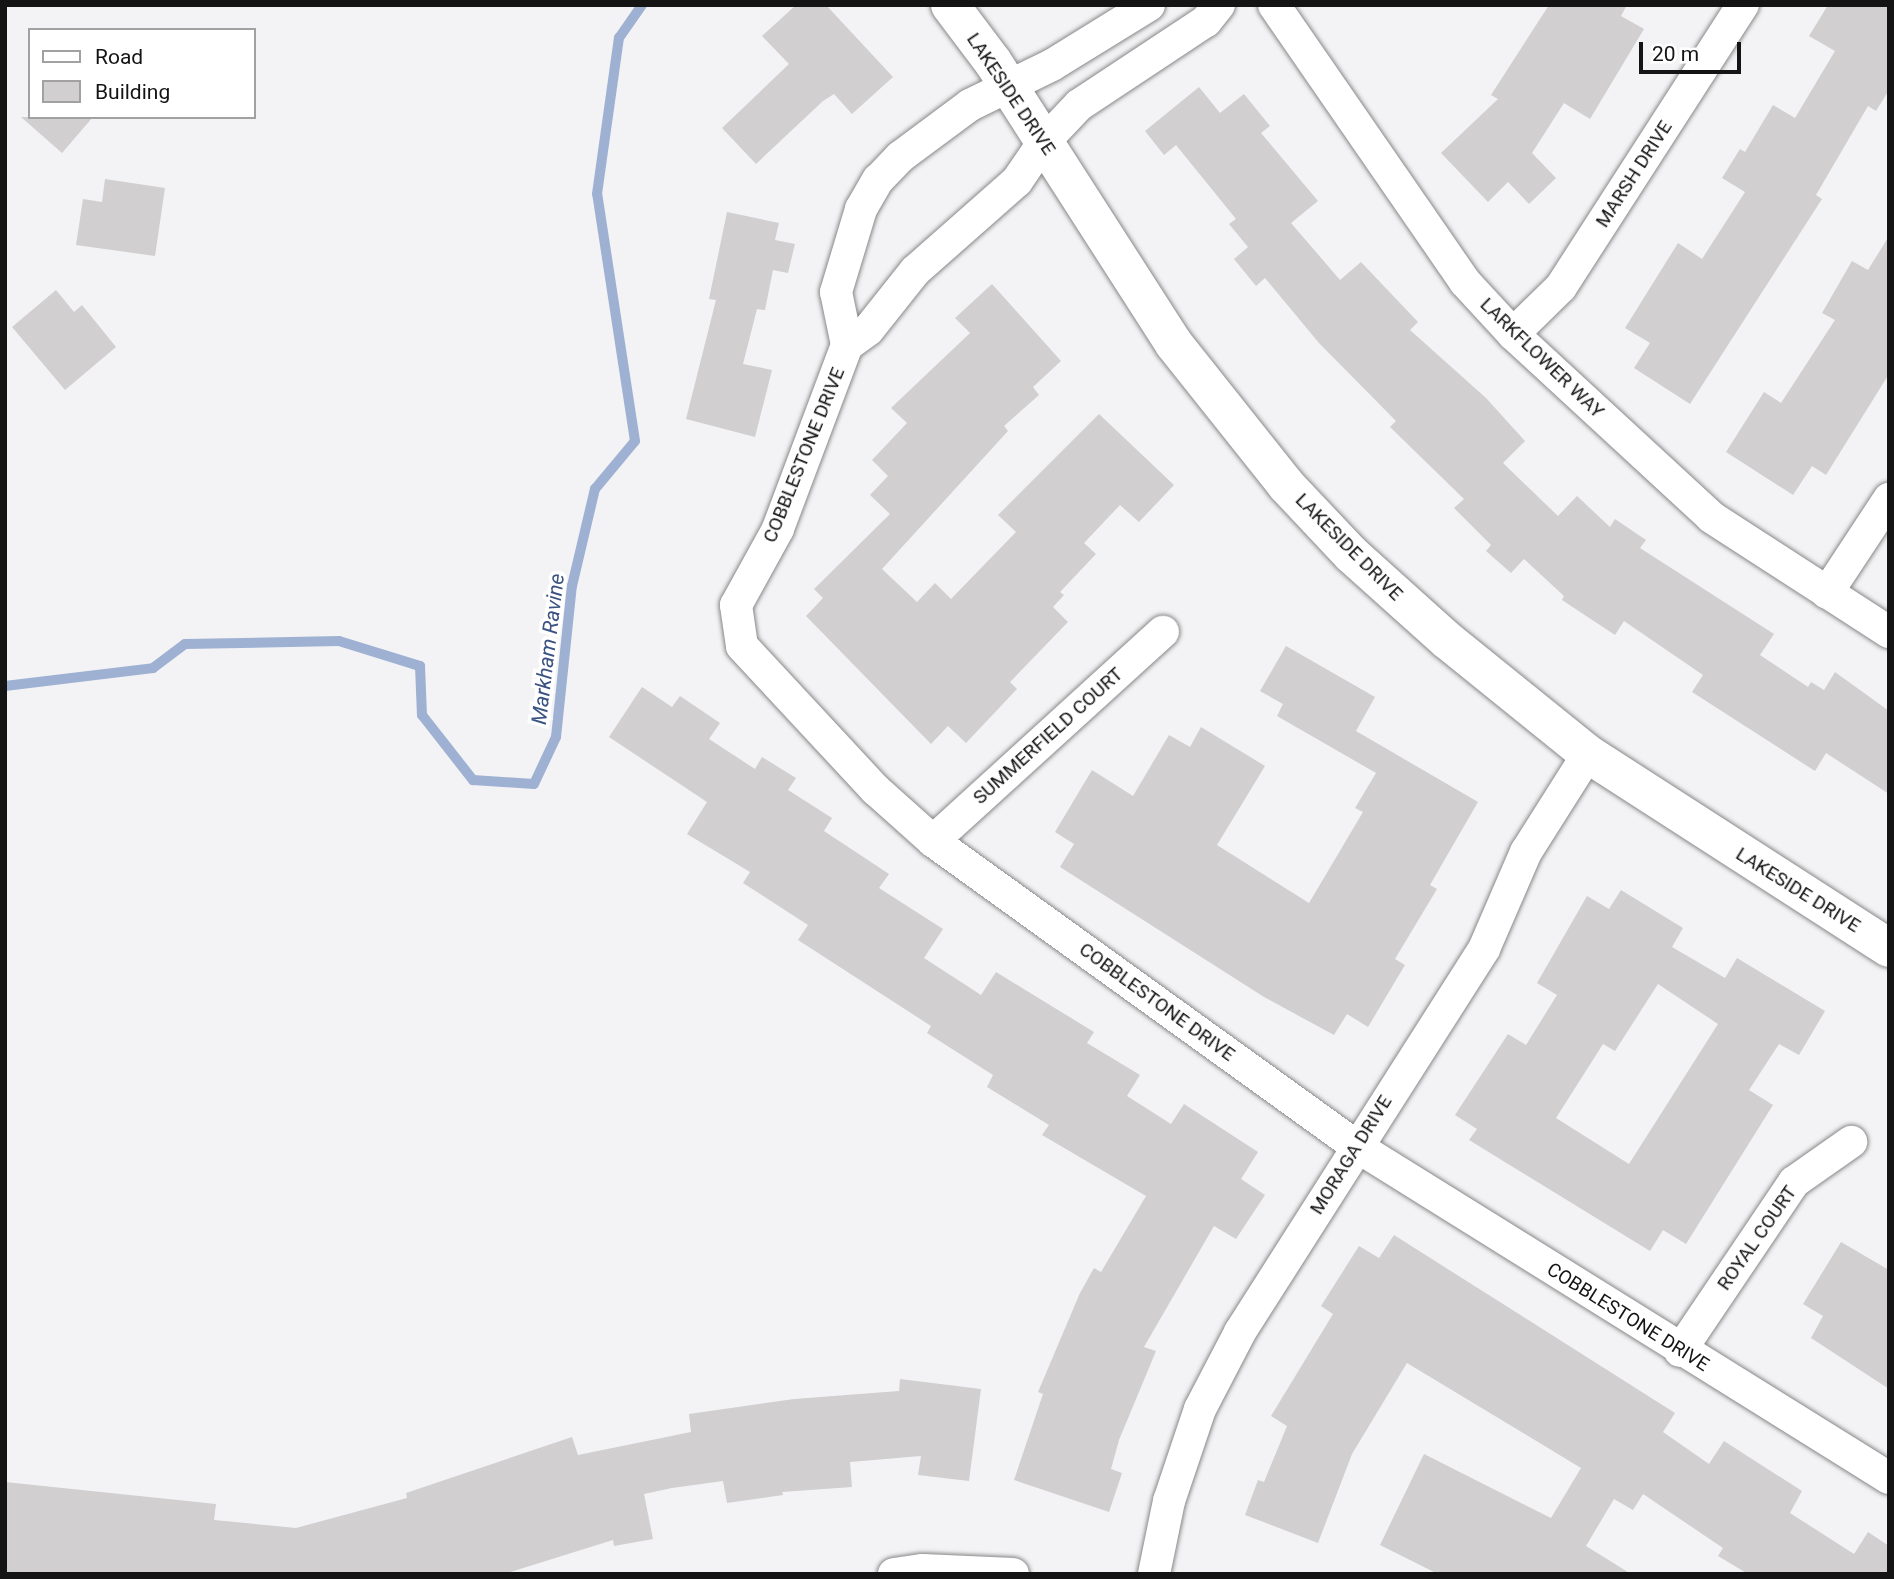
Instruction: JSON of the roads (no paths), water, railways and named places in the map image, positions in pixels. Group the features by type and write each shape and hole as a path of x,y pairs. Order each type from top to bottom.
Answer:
{"street":[{"name":"LAKESIDE DRIVE","path":"950,5 1009,89 1174,344 1286,485 1351,554 1438,633 1588,754 1889,948"},
{"name":"COBBLESTONE DRIVE","path":"1149,5 1009,89 970,104 900,157 878,180 861,209 836,292 847,345 778,529 736,605 742,646 876,790 933,841 1356,1146 1680,1351 1889,1478"},
{"name":"COBBLESTONE DRIVE","path":"847,345 868,330 943,243 1017,181 1043,143 1079,105 1206,21 1219,5"},
{"name":"LARKFLOWER WAY","path":"1274,5 1465,282 1513,334 1711,517 1889,632"},
{"name":"MARSH DRIVE","path":"1513,334 1561,287 1743,5"},
{"path":"1827,593 1889,499"},
{"name":"SUMMERFIELD COURT","path":"933,841 1163,632"},
{"name":"MORAGA DRIVE","path":"1154,1574 1169,1502 1200,1409 1240,1332 1484,948 1525,852 1588,754"},
{"name":"ROYAL COURT","path":"1680,1351 1794,1182 1851,1142"},
{"path":"894,1574 923,1570 1013,1574"}],"waterway":[{"name":"Markham Ravine","path":"5,686 153,668 185,644 339,641 420,666 422,715 473,780 534,784 556,737 572,586 595,489 635,441 597,194 619,38 642,5"}]}
